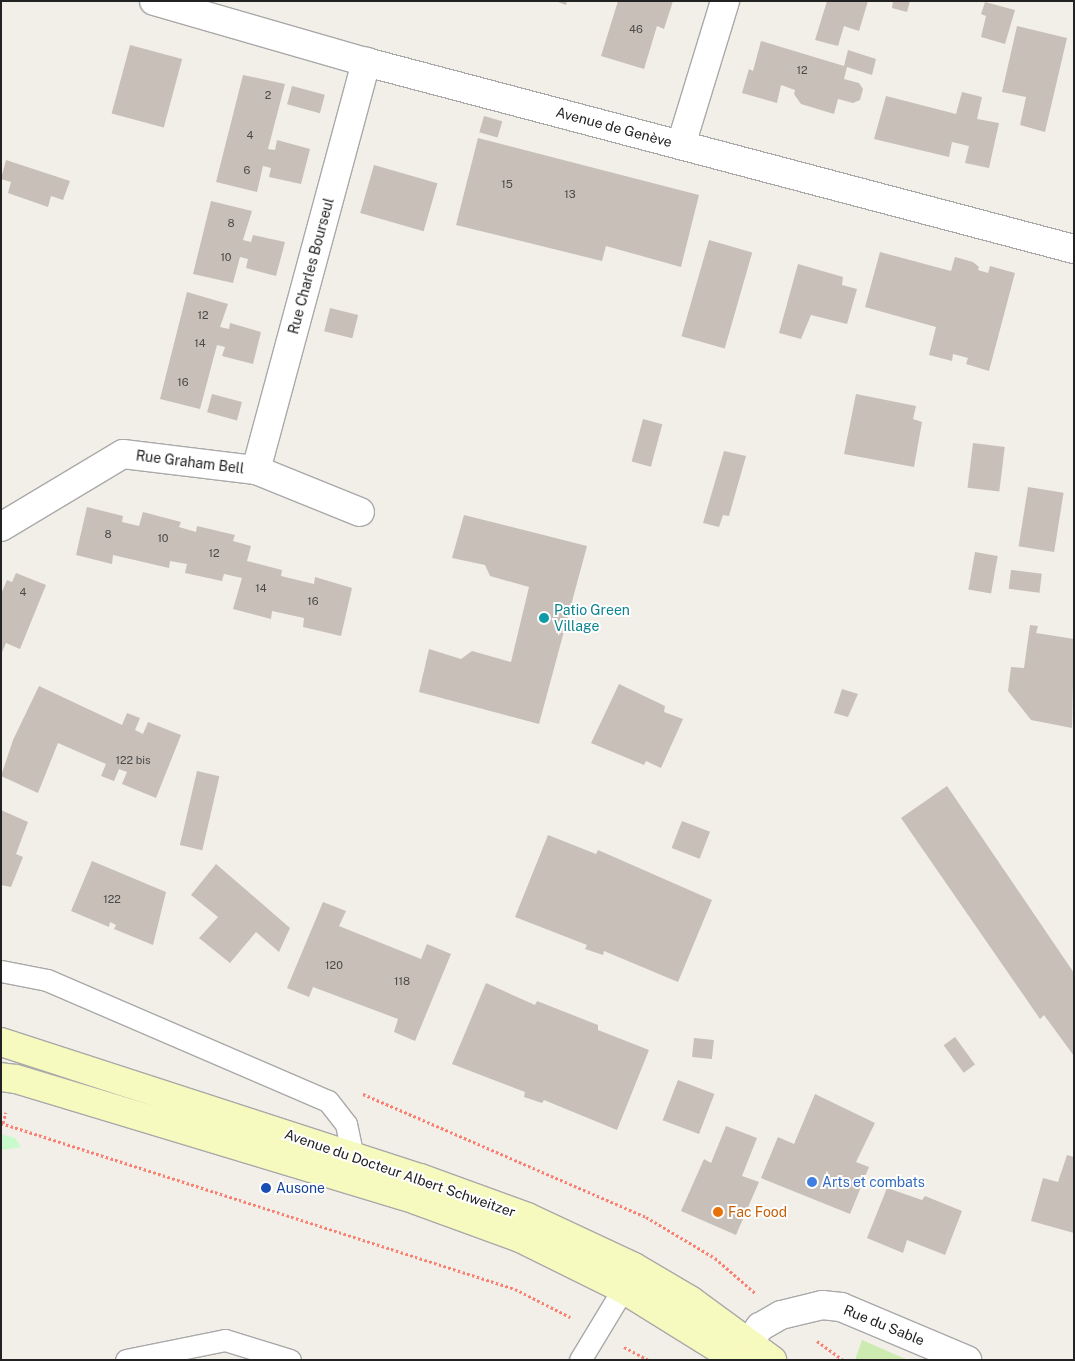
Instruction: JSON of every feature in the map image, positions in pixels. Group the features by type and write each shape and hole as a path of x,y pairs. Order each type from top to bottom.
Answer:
{"main road":[{"name":"Avenue du Docteur Albert Schweitzer","path":"1,1042 353,1157 527,1217 634,1267 690,1300 743,1351"},
{"name":"Avenue du Docteur Albert Schweitzer","path":"1,1077 16,1079 416,1200 520,1238 743,1351 772,1360"}],"street":[{"name":"Avenue de Genève","path":"154,1 366,62 1074,249"},
{"path":"681,145 725,1"},
{"name":"Rue Charles Bourseul","path":"256,470 366,62"},
{"name":"Rue Graham Bell","path":"1,527 124,454 256,470 360,512"},
{"name":"Rue du Sable","path":"743,1351 760,1327 781,1316 805,1307 841,1307 967,1360"}],"lane":[{"path":"1,971 47,980 328,1101 346,1124 353,1157"},
{"path":"580,1360 623,1289"},
{"path":"126,1360 155,1357 225,1340 290,1360"}],"path":[{"path":"361,1093 646,1217 716,1258 781,1316 843,1360"},
{"path":"1,1123 515,1289 597,1331 648,1360"}],"green space":[{"path":"1,1134 15,1138 21,1147 1,1150"},
{"path":"862,1340 908,1360 855,1360"}],"building":[{"path":"555,1 567,1 566,5"},
{"path":"618,1 673,1 664,29 657,26 644,69 601,56"},
{"path":"827,1 868,1 859,31 844,26 838,46 815,40"},
{"path":"893,1 910,1 907,12 892,8"},
{"path":"985,2 1015,10 1005,44 981,37 986,16 981,14"},
{"path":"1017,26 1067,38 1045,132 1020,125 1026,97 1002,92"},
{"path":"761,41 844,66 848,50 876,59 872,75 847,67 844,79 859,83 863,89 860,100 853,103 838,99 834,114 801,104 794,94 795,90 781,85 777,103 742,93 749,69 753,71"},
{"path":"130,45 182,59 164,128 112,114"},
{"path":"243,75 285,84 268,149 275,150 277,140 310,149 301,184 269,177 271,168 263,166 257,192 216,182"},
{"path":"292,86 325,95 320,113 287,104"},
{"path":"962,92 982,97 977,119 999,123 989,168 965,163 969,146 952,142 949,157 874,139 886,96 956,114"},
{"path":"484,116 502,121 498,138 479,132"},
{"path":"478,138 699,195 681,267 606,246 602,261 456,225"},
{"path":"6,160 70,181 63,200 51,196 48,207 8,193 11,182 1,179"},
{"path":"374,165 437,183 424,231 360,213"},
{"path":"211,201 252,211 243,240 251,242 253,235 285,242 276,276 246,268 248,259 240,257 233,283 193,274"},
{"path":"709,240 752,252 725,349 681,336"},
{"path":"880,252 951,271 955,257 973,262 979,267 978,270 988,273 990,266 1015,273 989,371 966,364 968,358 953,354 952,361 929,355 936,327 865,307"},
{"path":"798,264 843,277 842,285 857,289 847,324 811,315 801,339 779,333"},
{"path":"187,292 228,304 220,327 229,329 230,323 261,332 253,364 222,356 225,347 217,345 200,409 160,399"},
{"path":"330,308 358,315 352,338 324,331"},
{"path":"212,394 242,402 237,420 207,412"},
{"path":"856,394 916,406 913,419 922,422 914,467 844,454"},
{"path":"643,419 662,424 651,467 632,462"},
{"path":"973,443 1005,447 999,492 968,488"},
{"path":"724,451 746,456 729,516 723,515 719,527 703,523"},
{"path":"1028,487 1064,493 1054,552 1019,546"},
{"path":"87,507 123,516 122,522 139,526 143,512 181,522 179,527 196,532 197,526 235,535 233,541 251,546 247,561 282,570 281,576 314,584 315,577 352,588 341,636 303,627 304,618 272,611 271,619 233,609 242,578 224,574 222,581 185,573 187,564 170,561 169,568 113,555 112,564 76,555"},
{"name":"Patio Green Village","path":"464,515 587,546 539,724 419,692 429,649 461,659 472,651 511,662 529,587 490,576 485,565 452,558"},
{"path":"975,552 998,556 991,593 968,589"},
{"path":"1011,570 1042,574 1039,593 1009,589"},
{"path":"16,573 46,585 20,649 6,643 1,655 1,594 7,580 12,582"},
{"path":"1030,625 1038,626 1036,633 1074,639 1072,728 1031,720 1008,691 1011,667 1024,668"},
{"path":"619,684 665,706 664,712 683,719 661,768 646,761 644,765 591,743"},
{"path":"39,686 122,725 127,713 140,718 135,730 143,734 148,722 181,735 156,798 122,784 127,772 119,769 114,781 101,776 106,764 58,743 38,793 1,776 13,740"},
{"path":"842,689 858,694 848,717 834,713"},
{"path":"197,771 219,776 202,850 180,845"},
{"path":"947,786 1074,973 1074,1056 1044,1015 1040,1019 901,818"},
{"path":"1,810 28,822 16,854 23,857 11,887 1,885"},
{"path":"682,821 710,832 700,859 672,848"},
{"path":"548,835 596,854 598,850 712,900 678,982 604,951 603,955 585,949 587,945 515,917"},
{"path":"92,861 166,892 153,945 114,929 116,925 110,922 109,927 71,911"},
{"path":"216,864 290,928 279,952 256,932 230,963 199,938 218,917 191,895"},
{"path":"323,902 346,911 339,926 421,959 427,944 451,954 415,1041 394,1032 398,1019 313,987 309,997 287,988"},
{"path":"486,983 535,1005 537,1001 598,1025 598,1030 649,1050 617,1130 544,1100 542,1103 524,1097 525,1092 452,1064"},
{"path":"955,1037 975,1065 964,1073 944,1045"},
{"path":"694,1038 714,1040 712,1059 692,1057"},
{"path":"678,1080 714,1094 699,1134 663,1120"},
{"path":"815,1094 875,1123 856,1162 869,1167 850,1214 761,1178 778,1137 794,1144"},
{"path":"726,1126 757,1138 742,1176 759,1182 736,1235 681,1211 704,1159 711,1163"},
{"path":"1067,1155 1074,1157 1074,1233 1031,1221 1043,1178 1058,1182"},
{"path":"887,1188 922,1200 925,1196 962,1211 945,1255 907,1240 903,1253 867,1238"}],"place":[{"name":"Patio Green Village","path":"544,618"},
{"name":"Arts et combats","path":"812,1182"},
{"name":"Ausone","path":"266,1188"},
{"name":"Fac Food","path":"718,1212"}]}
